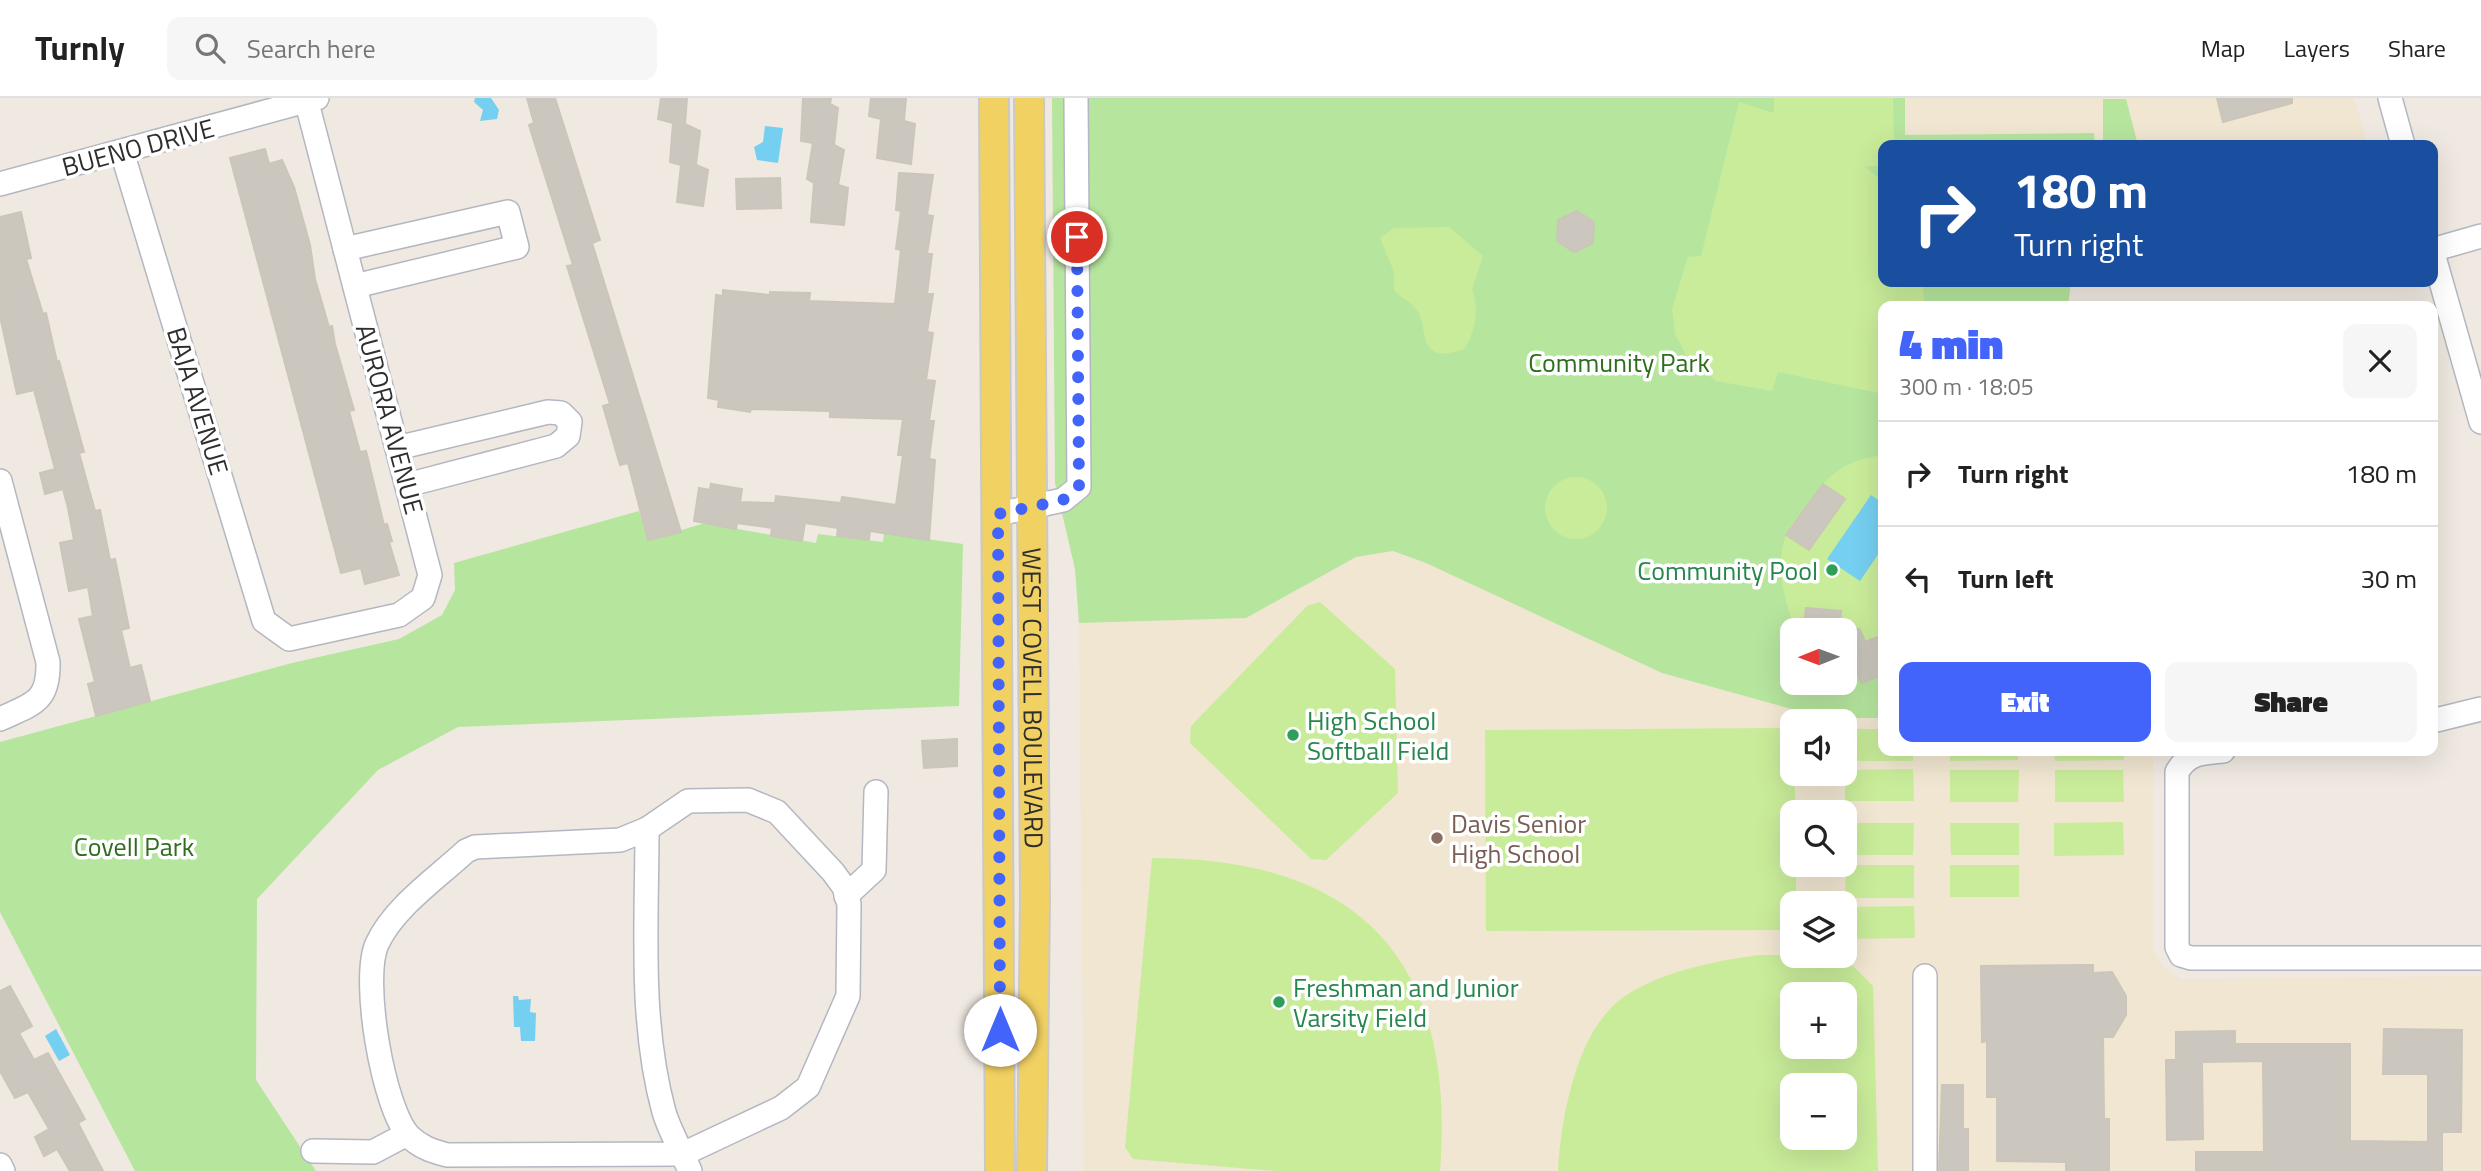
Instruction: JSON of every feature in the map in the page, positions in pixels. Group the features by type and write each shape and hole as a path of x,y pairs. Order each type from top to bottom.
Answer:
{"main road":[{"name":"WEST COVELL BOULEVARD","path":"994,98 1000,1171"},
{"name":"WEST COVELL BOULEVARD","path":"1029,98 1034,897 1032,1171"},
{"path":"988,1171 1000,1111"}],"street":[{"path":"998,514 1063,500 1079,487 1076,98"},
{"path":"2390,98 2402,140"},
{"name":"BUENO DRIVE","path":"0,184 312,100"},
{"name":"AURORA AVENUE","path":"289,639 399,615 423,598 430,575 345,249 312,100"},
{"name":"BAJA AVENUE","path":"122,152 264,621 289,639"},
{"path":"345,249 508,212 517,247 355,286"},
{"path":"2438,248 2481,236"},
{"path":"2438,271 2481,422"},
{"path":"397,449 548,412 561,413 570,422 568,436 556,446 407,485"},
{"path":"0,481 48,662 49,683 37,702 0,719"},
{"path":"2438,719 2481,709"},
{"path":"2188,756 2177,772 2177,947 2181,955 2191,958 2481,958"},
{"path":"846,896 874,870 876,792"},
{"path":"748,800 777,812 834,872 846,896 848,996 814,1078 798,1097 686,1162 447,1155 426,1150 407,1134 391,1099 380,1062 372,1001 375,947 387,925 466,851 475,847 620,840 647,829 688,801 748,800"},
{"path":"647,829 648,1020 654,1068 665,1115 686,1162"},
{"path":"1925,976 1925,1171"},
{"path":"313,1151 373,1152 407,1134"},
{"path":"0,1165 3,1171"}],"shaded area":[{"path":"1905,98 2354,98 2367,140 2095,140 2094,133 1904,135"},
{"name":"Davis Senior High School","path":"1393,551 1801,709 1780,709 1780,786 1857,786 1857,718 1878,718 1878,756 2153,756 2153,950 2164,968 2181,979 2481,976 2481,1171 1084,1171 1079,623 1246,618 1356,557"}],"green space":[{"name":"Community Park","path":"1052,98 1905,98 1905,135 2094,133 2095,140 1878,140 1878,287 2070,287 2069,301 1878,301 1878,718 1857,718 1857,709 1792,709 1662,673 1426,563 1393,551 1356,557 1246,618 1079,623 1075,569 1055,483"},
{"path":"1774,98 1893,98 1894,140 1878,140 1878,166 1865,167 1878,177 1878,287 1923,287 1924,301 1878,301 1878,393 1778,372 1772,391 1716,381 1687,357 1675,334 1672,309 1688,257 1701,256 1739,102 1774,113"},
{"path":"2103,99 2126,99 2137,140 2103,140"},
{"path":"1449,227 1483,256 1472,290 1476,312 1468,343 1464,349 1437,353 1426,342 1420,315 1394,290 1394,272 1380,238 1394,228"},
{"name":"Community Pool","path":"1878,456 1878,676 1862,683 1857,673 1857,618 1792,618 1786,602 1781,568 1783,545 1788,531 1808,503 1832,476 1858,461"},
{"path":"1576,477 1598,486 1607,508 1598,530 1576,539 1554,530 1545,508 1554,486"},
{"name":"Covell Park","path":"639,511 648,540 705,523 816,543 818,534 883,542 884,533 963,544 959,706 458,727 378,770 257,899 256,1080 316,1171 135,1171 0,912 0,742 292,663 399,639 442,615 455,590 454,563"},
{"name":"High School Softball Field","path":"1320,602 1395,669 1398,793 1326,860 1311,859 1190,743 1191,726 1307,606"},
{"path":"1780,728 1780,786 1795,786 1795,800 1780,800 1780,877 1796,877 1796,891 1780,891 1780,930 1486,931 1485,730"},
{"path":"1857,729 1878,729 1878,756 1913,756 1913,761 1857,761"},
{"path":"1950,756 2018,756 2018,760 1950,761"},
{"path":"2054,756 2124,756 2124,760 2055,761"},
{"path":"1913,769 1914,801 1845,800 1845,786 1857,786 1857,770"},
{"path":"1950,770 2019,770 2018,802 1950,802"},
{"path":"2055,770 2123,770 2124,802 2055,802"},
{"path":"2123,822 2124,855 2054,856 2054,823"},
{"path":"1857,823 1914,823 1913,855 1857,855"},
{"path":"1950,823 2019,823 2019,855 1951,855"},
{"name":"Freshman and Junior Varsity Field","path":"1152,858 1226,863 1288,878 1340,902 1381,936 1412,981 1431,1034 1441,1098 1440,1171 1275,1171 1133,1159 1125,1147"},
{"path":"1857,865 1914,865 1914,898 1857,898 1857,891 1845,891 1846,877 1857,877"},
{"path":"1950,865 2019,865 2019,897 1950,897"},
{"path":"1914,906 1915,938 1857,939 1857,907"},
{"path":"1759,955 1780,955 1780,968 1855,968 1873,986 1878,1171 1558,1171 1567,1102 1574,1078 1582,1054 1605,1014 1621,999 1652,982 1705,964"}],"water":[{"path":"475,98 491,98 499,110 497,119 480,121 483,110 474,102"},
{"path":"765,126 783,128 778,163 757,160 754,147 763,142"},
{"path":"1871,495 1878,500 1878,554 1860,581 1827,559"},
{"path":"513,996 518,996 519,1000 531,999 530,1012 536,1013 535,1041 521,1041 520,1027 514,1027"},
{"path":"56,1029 70,1055 59,1061 45,1036"}],"building":[{"path":"527,98 555,98 600,240 592,243 681,532 648,540 628,463 620,465 603,406 610,404 567,266 573,265 529,125 534,123"},
{"path":"661,98 687,98 685,124 700,131 696,165 708,170 703,206 677,202 681,165 670,162 673,123 658,119"},
{"path":"803,98 831,98 830,104 838,108 834,145 844,150 838,185 848,188 844,225 811,222 814,183 807,179 813,143 801,141"},
{"path":"871,98 906,98 904,121 915,124 911,164 877,158 881,119 869,116"},
{"path":"2217,98 2292,98 2292,103 2223,122"},
{"path":"265,149 269,164 282,160 294,187 310,245 315,279 329,327 332,326 354,410 349,411 360,452 366,451 399,575 365,584 361,568 341,573 230,158"},
{"path":"899,173 933,175 927,215 933,216 927,254 932,254 927,294 933,294 927,332 933,333 926,380 935,381 929,421 934,421 929,459 935,460 929,540 870,531 869,540 837,536 838,528 805,523 802,541 771,536 772,528 737,523 736,529 694,521 699,488 710,490 711,484 742,489 740,502 775,503 776,496 841,503 842,497 896,505 903,455 898,455 903,419 830,417 830,411 751,409 750,412 718,407 719,400 708,398 716,295 723,296 723,290 770,295 770,292 810,293 809,301 895,304 901,250 896,249 901,211 896,210"},
{"path":"780,178 781,208 737,209 736,179"},
{"path":"1577,211 1594,222 1593,243 1574,252 1557,241 1558,220"},
{"path":"21,212 31,258 26,259 43,314 46,313 57,362 59,361 84,452 79,453 95,511 100,510 110,560 115,559 129,628 121,630 130,668 141,665 150,701 96,716 88,684 95,682 79,619 93,616 88,587 69,591 60,543 74,540 68,508 63,489 45,494 40,473 55,469 34,390 17,394 0,316 0,217"},
{"path":"1823,484 1845,499 1809,550 1786,535"},
{"path":"1806,608 1841,611 1840,618 1805,618"},
{"path":"1857,628 1865,642 1878,637 1878,676 1862,683 1857,673"},
{"path":"957,739 957,766 924,768 922,741"},
{"path":"2093,965 2093,973 2112,972 2126,996 2126,1015 2113,1037 2103,1037 2104,1119 2109,1119 2109,1171 2066,1171 2066,1162 1997,1161 1997,1097 1987,1097 1987,1041 1982,1042 1981,966"},
{"path":"10,986 32,1026 19,1033 34,1060 48,1053 85,1119 78,1123 103,1171 70,1171 57,1149 44,1156 35,1137 49,1129 28,1092 15,1098 0,1071 0,991"},
{"path":"2384,1029 2462,1030 2461,1132 2442,1132 2442,1171 2196,1171 2196,1152 2264,1152 2263,1061 2202,1062 2203,1139 2167,1140 2166,1060 2176,1060 2176,1032 2235,1031 2235,1044 2350,1044 2350,1141 2428,1142 2428,1074 2383,1074"},
{"path":"1942,1085 1963,1085 1963,1129 1968,1129 1968,1171 1939,1171"}],"place":[{"name":"Community Pool","path":"1832,570"},
{"name":"High School Softball Field","path":"1293,735"},
{"name":"Davis Senior High School","path":"1437,838"},
{"name":"Freshman and Junior Varsity Field","path":"1279,1002"}],"route":[{"path":"1000,1030 998,514 1063,500 1079,487 1077,237"}]}
